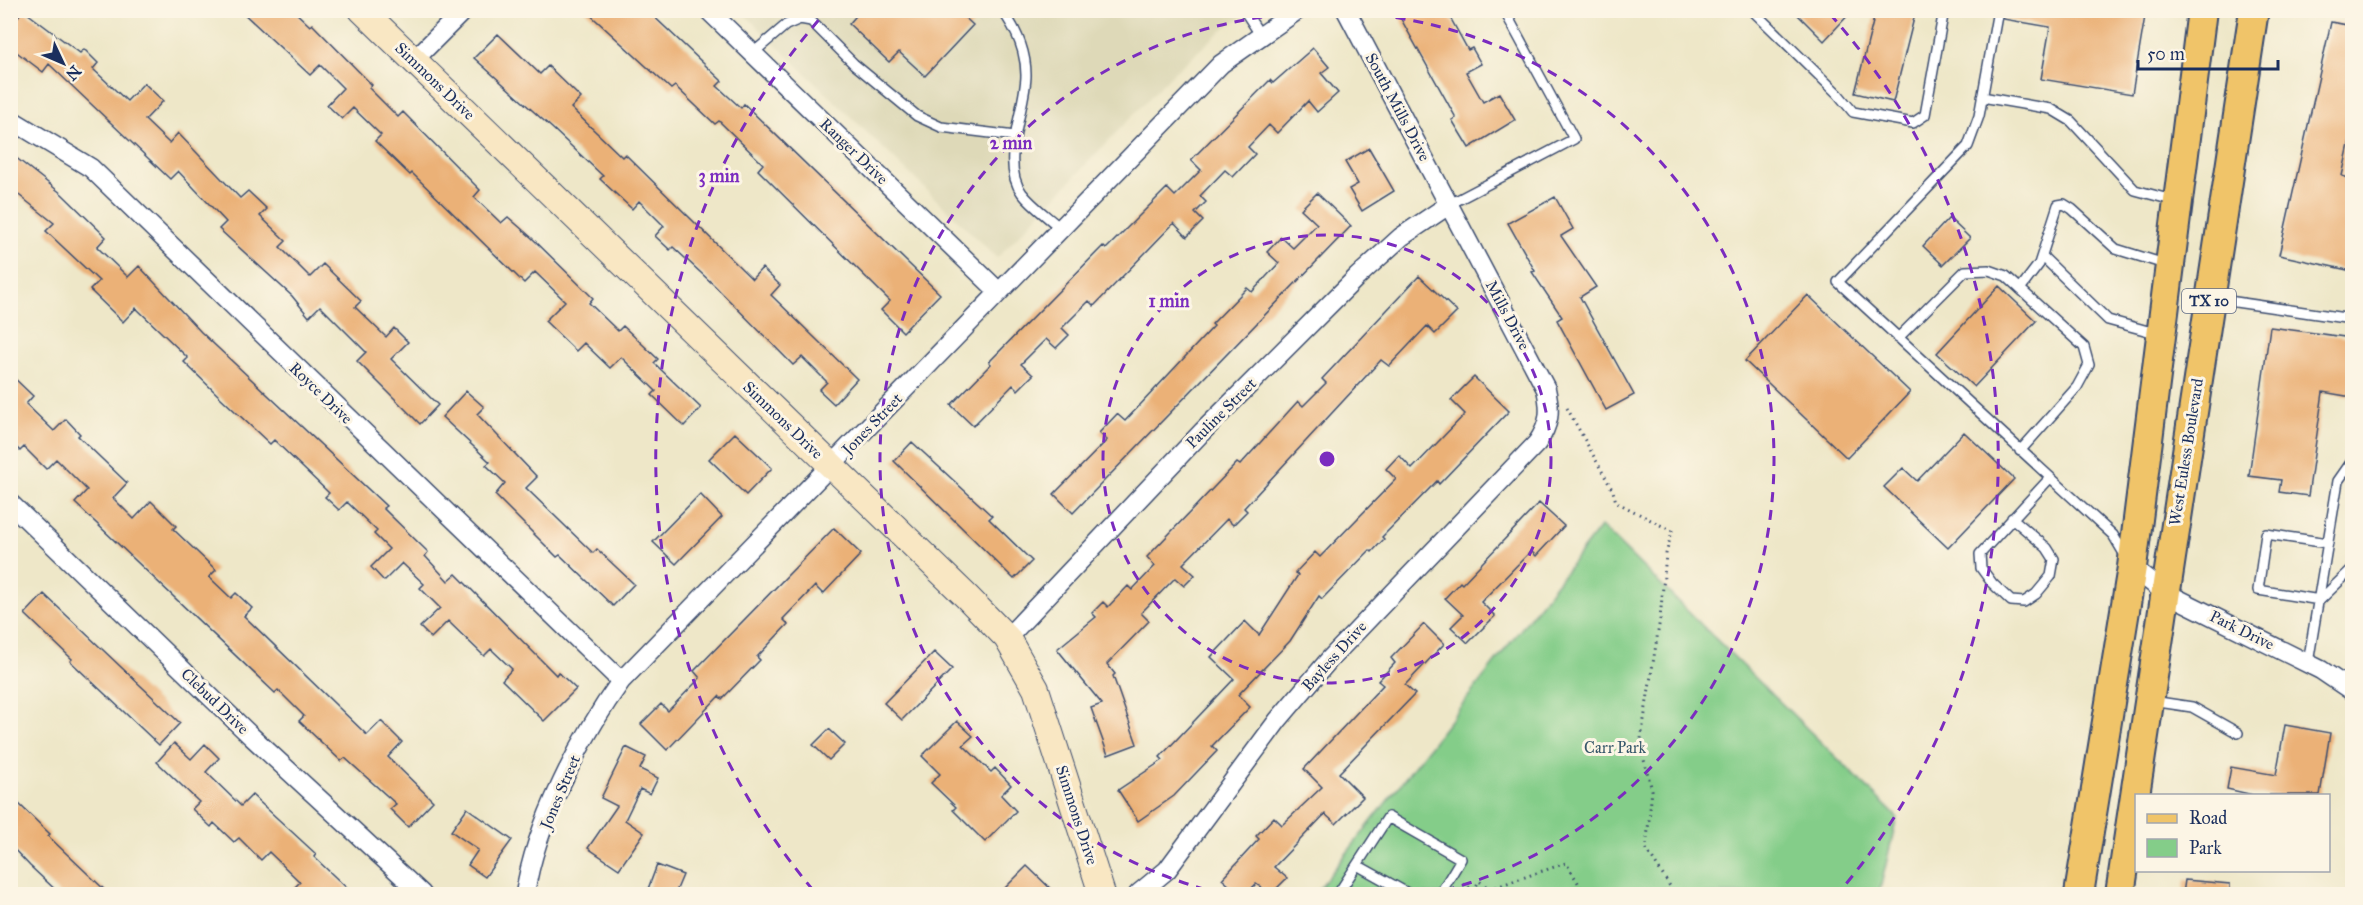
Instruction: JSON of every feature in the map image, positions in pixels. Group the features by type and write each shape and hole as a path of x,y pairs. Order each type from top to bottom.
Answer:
{"main road":[{"name":"TX 10","path":"2079,894 2132,567 2202,10"},
{"name":"West Euless Boulevard","path":"2120,894 2254,10"}],"street":[{"name":"Simmons Drive","path":"362,10 1007,638 1036,689 1102,894"},
{"path":"414,60 464,10"},
{"name":"Ranger Drive","path":"708,10 999,292"},
{"name":"Jones Street","path":"525,894 529,865 571,764 594,719 621,681 1221,63 1298,10"},
{"name":"South Mills Drive","path":"1346,10 1450,204"},
{"name":"Royce Drive","path":"10,119 91,168 621,681"},
{"name":"Mills Drive","path":"1450,204 1546,389 1550,407 1546,430"},
{"name":"Pauline Street","path":"1007,638 1203,431 1357,277 1401,237 1450,204"},
{"name":"Bayless Drive","path":"1138,894 1167,870 1278,720 1329,660 1546,430"},
{"name":"Clebud Drive","path":"10,503 251,736 422,894"},
{"name":"Park Drive","path":"2132,567 2164,592 2308,663 2352,691"}],"lane":[{"path":"1002,10 1018,33 1026,74 1015,136 1014,170 1021,192 1060,228"},
{"path":"1244,10 1261,36"},
{"path":"1450,204 1574,139 1504,10"},
{"path":"1752,10 1838,94 1853,112 1913,123 1924,115 1944,10"},
{"path":"1998,10 1982,97 1968,146 1838,282 2113,535 2132,567"},
{"path":"753,53 786,25 800,19 811,21 854,64 916,117 941,127 1015,136"},
{"path":"1982,97 2052,109 2071,121 2135,190 2178,202"},
{"path":"2020,289 2039,264 2058,205 2064,204 2116,249 2170,265"},
{"path":"2042,256 2108,320 2161,334"},
{"path":"1898,338 1965,271 1989,270 2007,276 2084,347 2089,365 2076,387 2020,451"},
{"path":"2210,298 2352,319"},
{"path":"2308,663 2338,482 2352,461"},
{"path":"2012,518 2047,548 2054,559 2051,576 2036,594 2024,602 2011,601 1992,584 1981,568 1980,554 2012,518 2050,478"},
{"path":"2320,600 2258,590 2266,534 2328,543"},
{"path":"2320,600 2352,569"},
{"path":"2148,700 2192,707 2238,733"},
{"path":"1338,894 1388,817 1461,859 1440,894"},
{"path":"1357,865 1409,894"}],"path":[{"path":"1546,389 1562,399 1614,491 1616,502 1672,531 1665,554 1660,619 1640,745 1652,790 1646,849 1675,894"},
{"path":"1488,894 1491,889 1566,863 1586,894"},
{"path":"1451,877 1474,890 1479,881 1491,889"}],"shaded area":[{"path":"741,11 1253,11 1227,26 1171,75 997,258"}],"green space":[{"name":"Carr Park","path":"1601,526 1897,817 1879,894 1315,894"}],"building":[{"path":"23,10 80,53 84,49 98,63 93,69 127,101 144,83 163,101 145,120 169,143 178,133 240,198 248,191 267,209 260,216 286,241 280,247 310,277 323,264 361,301 355,307 386,337 394,328 408,342 391,359 438,405 420,424 357,361 366,352 320,306 309,317 292,296 219,229 226,222 178,171 170,179 49,64 43,72 10,47 10,27"},
{"path":"240,10 293,10 310,26 312,24 372,85 369,88 398,117 403,112 480,190 474,197 501,223 508,217 532,238 593,298 589,303 618,331 623,326 658,359 654,363 701,408 684,426 652,395 656,391 621,357 610,368 584,343 576,351 545,321 565,301 535,272 524,283 412,173 410,175 375,141 381,135 353,108 342,119 327,105 343,88 320,65 310,75"},
{"path":"585,10 647,10 722,81 717,86 741,108 744,104 940,294 903,332 881,310 890,301 758,170 763,164 719,121 715,124 675,86 671,89"},
{"path":"861,10 957,10 973,25 925,76 899,52 889,62 849,24"},
{"path":"1396,10 1446,10 1468,50 1472,48 1481,64 1466,72 1483,102 1499,93 1515,120 1469,148 1452,120 1456,118"},
{"path":"1793,10 1853,10 1824,41"},
{"path":"1876,10 1916,10 1893,102 1855,93"},
{"path":"2005,10 2146,10 2132,94 2041,79 2050,27 2003,19"},
{"path":"2331,22 2352,26 2352,131 2342,176 2352,179 2352,271 2279,255"},
{"path":"498,34 540,74 548,66 581,98 571,108 622,157 625,154 752,279 762,268 780,285 771,295 857,379 834,404 819,390 827,382 802,357 793,365 714,285 673,247 670,250 655,236 664,226 639,201 632,209 600,179 603,176 474,58"},
{"path":"1313,48 1329,67 1321,73 1338,93 1317,112 1308,101 1277,133 1269,125 1248,147 1255,154 1233,177 1225,170 1200,196 1206,202 1195,213 1203,221 1187,237 1174,223 1094,306 1089,301 1062,328 1069,335 1056,348 1046,339 1021,364 1033,375 1018,390 1013,385 973,426 951,405 991,364 989,362 1103,246 1106,249 1167,188 1175,196 1201,170 1191,160 1270,80 1273,83"},
{"path":"1369,148 1394,191 1362,211 1349,189 1358,184 1345,162"},
{"path":"10,153 62,194 106,237 97,247 128,277 139,266 201,332 386,506 383,508 428,552 425,556 448,581 456,574 556,675 558,672 576,689 544,721 502,680 512,669 491,649 484,656 448,621 431,638 420,627 440,608 420,588 424,584 402,563 384,581 371,567 389,549 374,534 377,531 347,502 339,510 325,497 329,493 274,440 270,444 221,398 184,362 188,358 136,308 123,322 90,290 99,281 46,231 54,223 10,188"},
{"path":"1317,193 1351,226 1073,513 1054,494 1107,440 1099,433 1117,414 1125,421 1247,288 1252,292 1279,263 1267,252 1281,237 1293,248 1317,224 1301,209"},
{"path":"1555,197 1573,229 1561,236 1596,287 1580,297 1634,395 1606,410 1557,320 1562,317 1532,272 1535,271 1508,223"},
{"path":"1949,218 1970,238 1943,265 1923,246"},
{"path":"1419,276 1457,312 1435,334 1427,326 1389,366 1381,360 1244,508 1247,511 1233,525 1227,519 1183,564 1195,575 1184,586 1175,578 1141,613 1149,621 1107,664 1115,674 1113,676 1137,744 1108,755 1091,708 1102,704 1057,649 1096,617 1092,613 1103,602 1108,607 1128,586 1132,590 1155,566 1147,557 1237,463 1240,465 1298,401 1303,406 1326,383 1322,379"},
{"path":"1999,286 2036,321 1974,387 1937,353"},
{"path":"1808,295 1910,392 1847,458 1745,361"},
{"path":"2270,327 2352,338 2352,397 2323,392 2308,496 2279,492 2281,480 2249,476"},
{"path":"10,374 33,396 26,404 54,431 66,419 80,434 78,436 127,483 113,498 134,519 151,501 176,526 173,529 216,570 209,577 231,598 236,593 252,608 244,616 367,735 381,721 402,742 388,757 433,801 408,827 390,809 396,804 345,758 341,761 299,721 304,716 278,690 275,693 75,503 87,490 56,459 46,469 24,447 20,451 10,441"},
{"path":"1474,377 1509,411 1439,484 1437,481 1382,537 1384,539 1372,552 1370,550 1322,599 1319,596 1290,641 1238,695 1250,707 1212,746 1217,751 1174,796 1138,821 1118,790 1163,760 1160,757 1234,679 1211,657 1245,621 1259,635 1298,575 1295,573 1315,552 1320,557 1396,479 1386,469 1399,455 1412,469 1465,414 1451,400"},
{"path":"466,391 484,407 477,414 537,477 526,488 593,553 597,549 634,584 613,606 560,555 557,557 495,495 505,483 486,465 490,462 442,417"},
{"path":"1964,432 2014,479 1948,548 1884,487 1903,468 1917,481"},
{"path":"735,433 772,468 746,495 709,459"},
{"path":"912,442 992,516 989,519 1032,561 1014,579 894,461"},
{"path":"700,494 722,517 676,564 653,542"},
{"path":"1539,503 1564,526 1536,556 1531,551 1481,602 1495,616 1468,643 1451,627 1463,615 1445,598 1460,582 1462,584"},
{"path":"834,528 861,554 823,594 815,586 783,619 788,624 757,657 760,660 722,699 719,696 667,750 641,724 661,704 668,711 700,678 694,671"},
{"path":"44,594 180,723 159,745 70,661 72,659 25,614"},
{"path":"1424,624 1444,644 1405,685 1415,694 1339,773 1363,797 1336,824 1325,814 1274,867 1287,878 1271,894 1256,884 1246,894 1239,894 1222,879 1259,839 1256,836 1274,817 1282,825 1322,787 1304,769 1383,685 1378,681 1395,663 1391,658"},
{"path":"934,652 952,669 902,720 884,703"},
{"path":"957,721 973,736 963,745 991,772 995,768 1011,785 1001,795 1016,811 985,842 953,810 956,807 931,783 940,774 922,756"},
{"path":"2285,725 2330,733 2320,794 2249,794 2227,789 2231,767 2276,775"},
{"path":"829,729 845,744 829,760 813,745"},
{"path":"174,743 191,759 205,744 219,758 206,772 241,806 252,795 316,854 314,857 353,894 288,894 300,882 269,852 261,860 239,838 234,842 214,823 211,827 192,809 199,802 157,762"},
{"path":"626,747 646,757 640,769 658,778 650,794 640,789 625,820 644,833 619,869 588,848 617,806 601,798"},
{"path":"18,803 50,834 48,836 109,894 60,894 30,866 10,845 10,811"},
{"path":"467,808 512,840 485,877 468,865 478,850 451,831"},
{"path":"657,865 683,875 675,894 656,894 648,889"},
{"path":"1027,866 1056,894 999,894"},
{"path":"2185,880 2230,884 2230,894 2183,894"}]}
